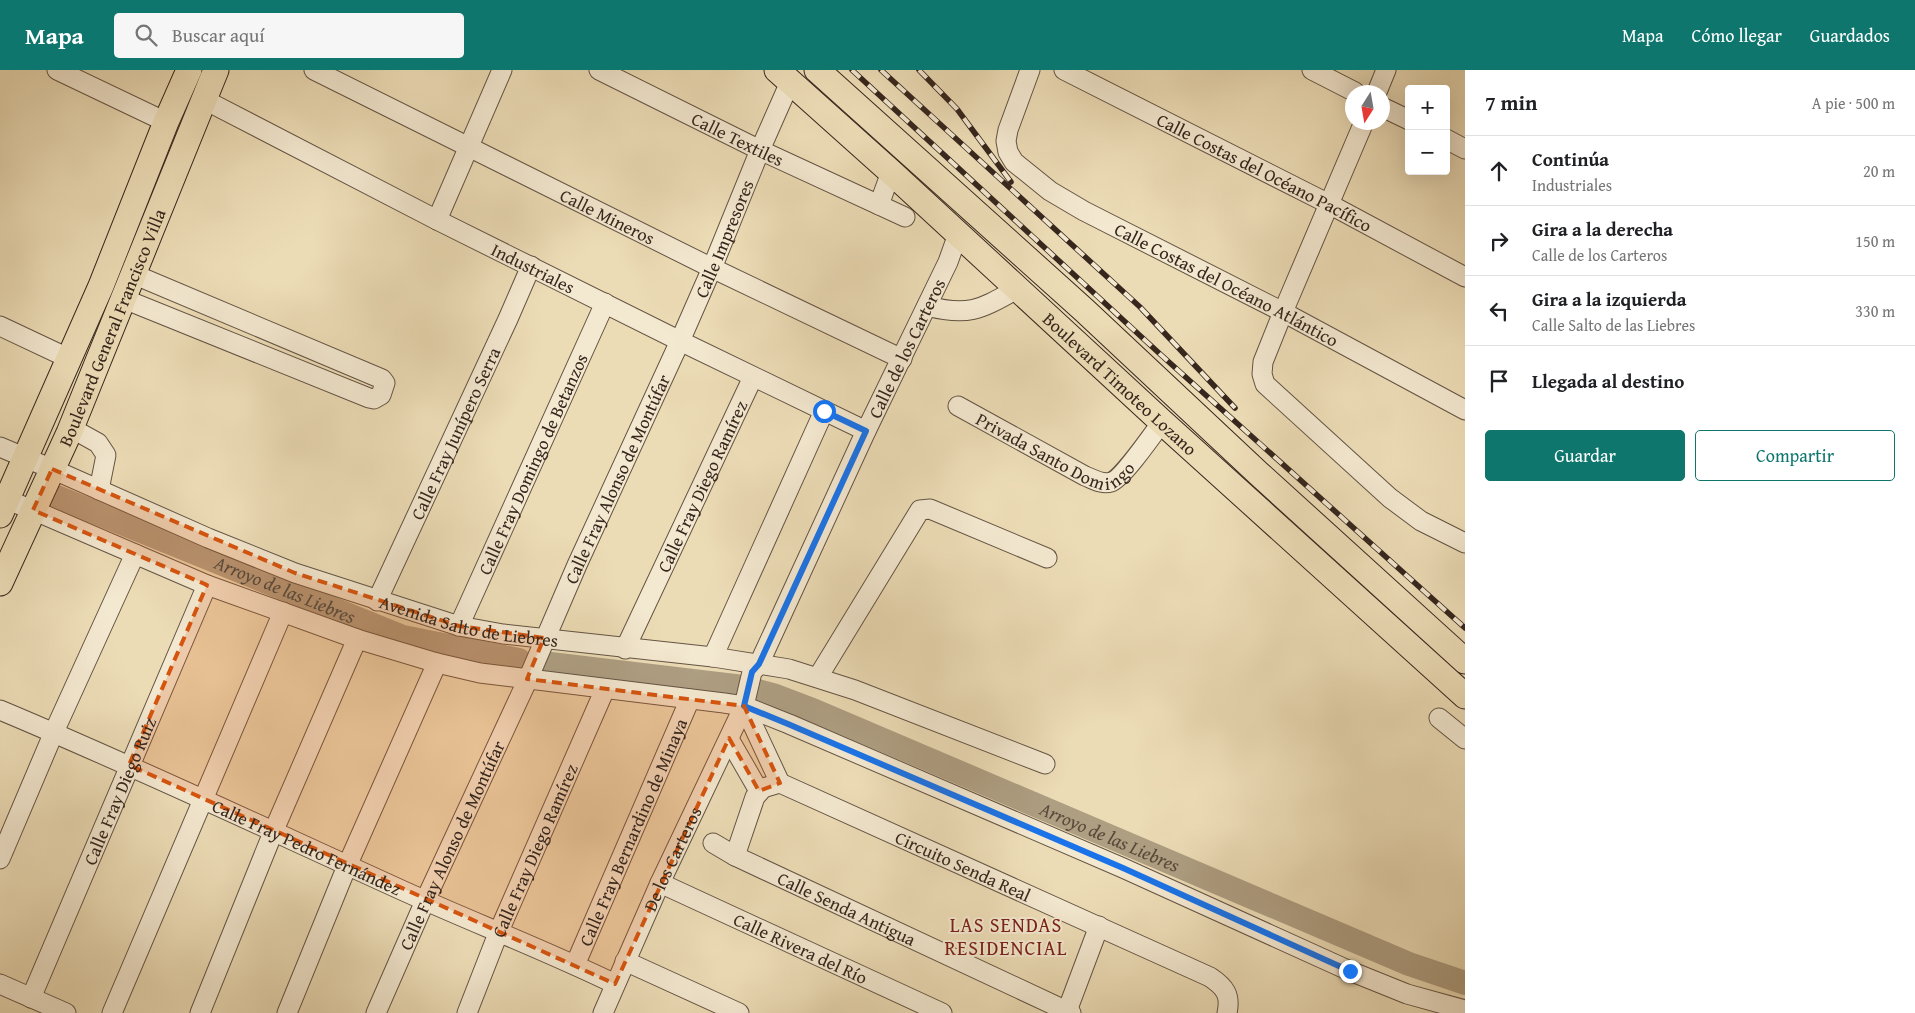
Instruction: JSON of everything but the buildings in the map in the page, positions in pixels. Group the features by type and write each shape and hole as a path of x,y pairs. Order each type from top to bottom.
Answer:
{"main road":[{"name":"Boulevard General Francisco Villa","path":"4,501 70,359 189,70"},
{"name":"Boulevard General Francisco Villa","path":"0,583 71,428 216,70"},
{"name":"Boulevard Timoteo Lozano","path":"817,70 1084,310 1258,473 1465,661"},
{"name":"Boulevard Timoteo Lozano","path":"784,76 1465,696"}],"street":[{"path":"58,70 166,122"},
{"name":"Calle Mineros","path":"314,70 712,268 902,358"},
{"path":"437,220 502,70"},
{"name":"Calle Textiles","path":"599,70 760,150 905,217"},
{"name":"Calle Costas del Océano Atlántico","path":"1030,70 1011,120 1006,141 1008,152 1014,162 1050,191 1084,211 1283,312 1465,410"},
{"name":"Calle Costas del Océano Pacífico","path":"1064,70 1329,204 1465,277"},
{"path":"1312,70 1345,87"},
{"path":"1380,85 1386,70"},
{"name":"Calle Impresores","path":"680,341 760,150 784,76"},
{"name":"Industriales","path":"203,99 437,220 866,431"},
{"path":"1390,111 1405,118"},
{"path":"1361,130 1283,312 1263,362 1262,374 1265,384 1390,498 1421,520 1465,543"},
{"path":"1450,141 1465,149"},
{"path":"879,205 890,172"},
{"name":"Calle de los Carteros","path":"745,702 756,668 866,431 948,262 958,234"},
{"name":"Calle Fray Junípero Serra","path":"377,601 531,266"},
{"path":"124,299 369,398 374,399 381,395 385,383 382,379 133,274"},
{"path":"926,306 947,312 966,312 984,307 1017,289"},
{"name":"Calle Fray Domingo de Betanzos","path":"459,626 604,302"},
{"path":"0,326 70,359"},
{"name":"Calle Fray Alonso de Montúfar","path":"376,1013 425,901 680,341"},
{"name":"Calle Fray Diego Ramírez","path":"625,649 753,377"},
{"name":"Privada Santo Domingo","path":"958,406 1085,476 1103,483 1111,483 1120,476 1162,422"},
{"path":"713,657 824,411"},
{"path":"71,428 98,443 106,455 99,490"},
{"name":"Avenida Salto de Liebres","path":"0,447 24,461 42,490 135,554 206,585 357,639 437,663 480,673 529,674 605,689 690,699 745,702 788,724 1123,868 1350,971 1407,994 1465,1010"},
{"name":"Avenida Salto de Liebres","path":"4,501 42,490 99,490 294,573 459,626 543,641 713,657 756,668 789,669 855,690 1045,764"},
{"path":"818,677 920,510 930,509 1047,558"},
{"path":"0,859 54,732 135,554"},
{"name":"Calle Fray Diego Ruiz","path":"31,998 206,585"},
{"path":"112,1013 283,612"},
{"path":"200,1013 274,830 357,639"},
{"path":"287,1013 347,866 437,663"},
{"name":"Calle Fray Diego Ramírez","path":"467,1013 499,931 605,689"},
{"name":"Calle Fray Bernardino de Minaya","path":"575,965 690,699"},
{"path":"735,856 753,801 759,791 780,783 745,702"},
{"name":"De los Carteros","path":"603,1013 660,883 745,702"},
{"name":"Calle Fray Pedro Fernández","path":"1,713 54,732 202,800 274,830 347,866 425,901 499,931 615,984"},
{"path":"1438,718 1465,739"},
{"path":"729,739 759,791"},
{"name":"Circuito Senda Real","path":"780,783 1210,977 1227,992 1229,999 1227,1013"},
{"name":"Calle Senda Antigua","path":"713,843 735,856 1069,1012 1099,926"},
{"name":"Calle Rivera del Río","path":"660,883 935,1012"},
{"path":"625,961 739,1013"},
{"path":"0,984 66,1013"}],"highlighted area":[{"path":"52,469 295,573 459,626 544,638 527,679 744,706 780,783 759,791 729,738 615,984 129,765 207,585 33,510"}],"waterway":[{"name":"Arroyo de las Liebres","path":"57,497 403,637 519,660"},
{"name":"Arroyo de las Liebres","path":"542,663 743,687"},
{"name":"Arroyo de las Liebres","path":"754,690 815,711 1409,964 1465,983"}],"railway":[{"path":"852,70 1160,354 1465,628"},
{"path":"881,70 1140,307 1235,408"},
{"path":"919,70 957,109 1011,182"}],"district":[{"name":"LAS SENDAS RESIDENCIAL","path":"1006,936"}],"route":[{"path":"824,411 866,431 759,664 752,672 744,706 1123,868 1350,971"}]}
